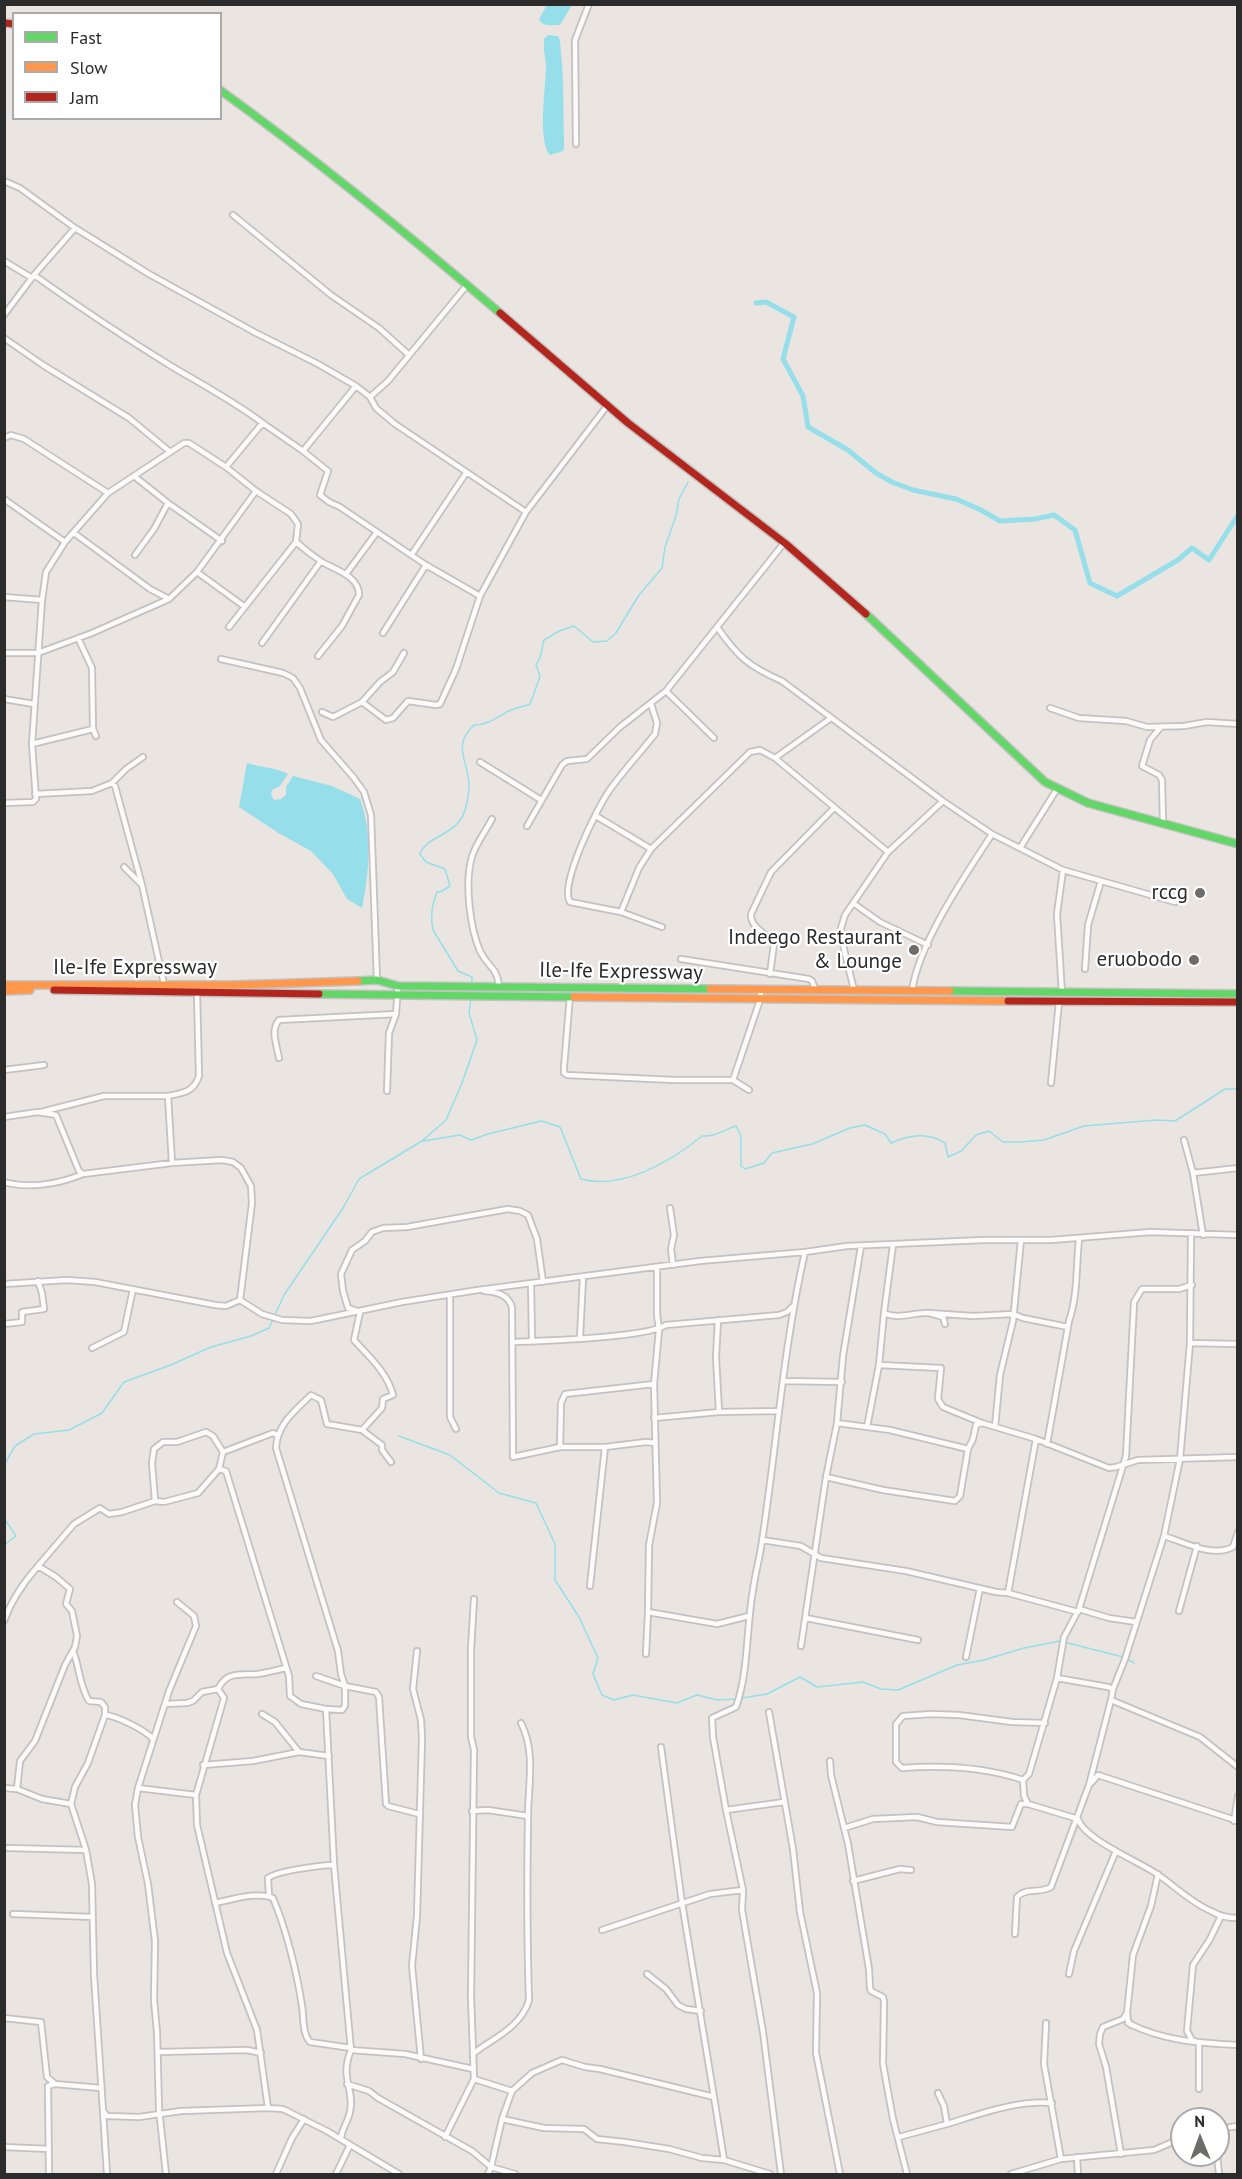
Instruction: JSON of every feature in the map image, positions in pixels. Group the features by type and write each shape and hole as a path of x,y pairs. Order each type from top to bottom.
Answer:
{"main road":[{"path":"222,91 317,162 405,232 607,406 784,543 854,602 1023,762 1057,789 1088,803 1238,844"},
{"name":"Ile-Ife Expressway","path":"4,985 233,985 377,980 398,986 570,996 760,1000 1238,1002"},
{"path":"207,984 207,994"},
{"path":"232,993 233,985"},
{"path":"417,986 417,995"},
{"name":"Ile-Ife Expressway","path":"4,991 399,996 499,987 1238,994"},
{"path":"961,992 962,1001"}],"street":[{"path":"576,144 575,40 588,4"},
{"path":"4,31 5,23"},
{"path":"4,181 20,188 75,228 149,274 356,386 370,397 376,408 395,424 466,473 509,498 526,512"},
{"path":"233,215 331,295 379,328 410,355"},
{"path":"4,315 33,276 75,228"},
{"path":"4,261 33,276 171,366 239,405 328,471 320,495 426,565 480,596"},
{"path":"370,397 388,381 467,285"},
{"path":"4,338 129,418 169,451"},
{"path":"303,451 356,386"},
{"path":"362,702 386,720 393,718 408,701 440,704 456,669 480,596 526,512 607,406"},
{"path":"226,467 264,424"},
{"path":"4,438 11,435 24,438 108,493"},
{"path":"4,803 35,801 32,744 46,572 65,543 108,493 184,443 189,443 226,467 296,519 299,529 296,542 229,627"},
{"path":"412,554 466,473"},
{"path":"134,476 222,541"},
{"path":"4,653 38,653 169,599 197,572 222,541 256,491"},
{"path":"4,499 65,543"},
{"path":"135,555 154,529 168,503"},
{"path":"346,574 377,532"},
{"path":"74,533 150,588 169,599"},
{"path":"296,542 321,561 346,574 358,585 359,595 342,626 318,656"},
{"path":"527,826 562,765 567,761 586,759 620,727 666,691 784,543"},
{"path":"262,643 321,561"},
{"path":"384,633 426,565"},
{"path":"197,572 244,607"},
{"path":"4,597 42,600"},
{"path":"717,627 734,651 747,663 782,681 942,801 992,834 1063,870 1175,902"},
{"path":"78,638 92,669 93,729 96,736"},
{"path":"322,712 333,717 362,702 380,682 393,672 404,653"},
{"path":"221,659 283,673 293,678 300,688 321,740 364,792 371,815 377,980"},
{"path":"666,691 714,738"},
{"path":"4,699 34,704"},
{"path":"651,704 657,723 655,734 608,792 574,864 568,899 570,902 621,912 662,927"},
{"path":"1050,708 1079,718 1160,728 1207,722 1238,724"},
{"path":"775,758 831,718"},
{"path":"1160,728 1150,740 1142,766 1160,776 1162,780 1163,823"},
{"path":"32,744 93,729"},
{"path":"621,912 639,868 651,849 750,752 760,750 775,758 888,852"},
{"path":"35,794 92,791 112,783 143,757"},
{"path":"480,762 541,800"},
{"path":"112,783 116,786 119,795 164,984"},
{"path":"1020,848 1057,789"},
{"path":"855,991 848,969 841,928 845,915 888,852 942,801"},
{"path":"770,974 774,944 753,925 750,919 751,914 771,872 834,808"},
{"path":"596,816 651,849"},
{"path":"492,819 471,860 469,897 477,943 483,956 498,975 499,987"},
{"path":"912,992 915,974 949,902 992,834"},
{"path":"124,867 142,885"},
{"path":"1062,993 1058,914 1063,870"},
{"path":"1085,969 1088,925 1101,881"},
{"path":"853,903 880,922 928,945"},
{"path":"681,959 809,980 812,981 816,991"},
{"path":"387,1091 389,1033 396,1014 398,986"},
{"path":"733,1080 761,991"},
{"path":"4,1117 38,1112 104,1096 168,1096 190,1090 200,1077 197,993"},
{"path":"570,996 564,1067 564,1073 567,1075 733,1080 749,1090"},
{"path":"1051,1083 1059,1002"},
{"path":"279,1058 274,1030 279,1020 396,1014"},
{"path":"4,1070 44,1065"},
{"path":"168,1096 172,1163"},
{"path":"38,1112 56,1115 82,1174"},
{"path":"1184,1140 1193,1173 1203,1235"},
{"path":"4,1182 21,1185 47,1184 82,1174 172,1163 222,1160 233,1162 248,1178 252,1203 240,1300"},
{"path":"1193,1173 1238,1168"},
{"path":"670,1208 674,1235 671,1250 673,1265"},
{"path":"360,1311 348,1308 341,1274 352,1250 365,1241 372,1232 383,1228 406,1227 498,1211 520,1211 528,1215 537,1239 543,1282"},
{"path":"240,1300 268,1316 282,1320 311,1322 402,1302 478,1290 673,1265 861,1246 984,1240 1079,1239 1130,1233 1238,1235"},
{"path":"1016,1934 1017,1898 1026,1891 1048,1890 1051,1887 1078,1819 1113,1689 1164,1536 1180,1459 1190,1343 1191,1233"},
{"path":"1047,1444 1077,1283 1079,1239"},
{"path":"995,1427 1000,1376 1013,1314 1021,1240"},
{"path":"867,1427 879,1365 893,1245"},
{"path":"801,1646 826,1477 837,1423 843,1356 861,1246"},
{"path":"781,2175 763,2032 742,1910 743,1890 726,1810 713,1737 712,1718 727,1713 737,1705 743,1687 749,1616 762,1540 792,1307 805,1252"},
{"path":"645,1654 649,1545 657,1503 654,1384 659,1330 657,1267"},
{"path":"580,1337 583,1277"},
{"path":"5,1283 67,1280 95,1282 215,1305 226,1306 240,1300"},
{"path":"4,1324 22,1322 22,1312 44,1309 38,1281"},
{"path":"531,1283 532,1340 535,1341"},
{"path":"1028,1804 1024,1796 1023,1780 1029,1774 1045,1723 1064,1637 1078,1611 1127,1446 1134,1302 1142,1289 1191,1288"},
{"path":"92,1348 124,1332 133,1289"},
{"path":"478,1290 498,1293 511,1303 513,1457 560,1447 605,1448 646,1442 655,1443"},
{"path":"450,1296 450,1417 456,1429"},
{"path":"512,1342 659,1330 666,1325 779,1315 792,1307"},
{"path":"360,1311 354,1340 378,1366 390,1385 393,1395 383,1399 382,1408 362,1430"},
{"path":"884,1313 888,1316 929,1313 973,1316 1013,1314 1068,1327"},
{"path":"929,1313 943,1317 945,1324"},
{"path":"718,1320 716,1357 719,1412"},
{"path":"1190,1343 1238,1344"},
{"path":"879,1365 941,1368 938,1399 943,1407 981,1424 1036,1439 1109,1468 1138,1460 1238,1457"},
{"path":"783,1381 842,1382"},
{"path":"560,1447 561,1402 565,1394 654,1384"},
{"path":"219,1469 226,1472 286,1668 290,1696 294,1700 326,1709 342,1710 345,1706 345,1686 338,1651 276,1448 277,1435 311,1395 321,1400 327,1424 362,1430 382,1445 382,1450 390,1462"},
{"path":"654,1418 719,1412 778,1411"},
{"path":"837,1423 946,1442 968,1449"},
{"path":"826,1477 883,1490 955,1501 960,1496 968,1449 976,1425 981,1424"},
{"path":"155,1501 154,1449 163,1443 177,1442 206,1432 213,1436 224,1452"},
{"path":"224,1452 273,1433 277,1435"},
{"path":"1008,1593 1036,1439"},
{"path":"590,1586 605,1448"},
{"path":"4,1622 8,1610 25,1581 74,1524 100,1508 108,1514 122,1512 155,1501 164,1502 198,1493 219,1469 224,1452"},
{"path":"1164,1536 1216,1551 1233,1547 1238,1532"},
{"path":"762,1540 801,1546 821,1558 876,1565 1008,1593 1109,1618 1136,1622"},
{"path":"1179,1611 1197,1546"},
{"path":"16,1790 20,1761 35,1741 65,1665 73,1651 77,1636 72,1611 66,1604 70,1589 38,1566"},
{"path":"966,1657 980,1588"},
{"path":"445,2137 474,2079 471,1997 474,1750 471,1737 471,1649 474,1599"},
{"path":"166,2175 159,2109 154,2000 155,1941 148,1884 138,1838 135,1805 153,1739 180,1660 189,1646 195,1626 194,1616 177,1602"},
{"path":"648,1612 717,1623 749,1616"},
{"path":"806,1618 918,1640"},
{"path":"73,1651 84,1693 89,1701 101,1702 105,1707 105,1715 88,1763 75,1787 71,1804 86,1850 92,1884 93,1975 107,2175"},
{"path":"417,1651 413,1689 421,1720 422,1738 417,1916 412,1966 421,2059"},
{"path":"165,1704 193,1701 202,1692 218,1689 235,1673 268,1672 286,1668"},
{"path":"316,1676 345,1686 376,1692 379,1697 386,1803 388,1806 419,1814"},
{"path":"1057,1677 1113,1689"},
{"path":"218,1689 224,1698 224,1705 203,1765 196,1795 196,1825 226,1953 257,2030 268,2108"},
{"path":"1111,1700 1200,1737 1238,1767"},
{"path":"326,1709 334,1864 351,2049 345,2073 350,2108 340,2139"},
{"path":"769,1712 793,1849 800,1912 817,1993 816,2053 840,2175"},
{"path":"262,1714 275,1722 299,1752"},
{"path":"1023,1780 970,1767 902,1768 896,1758 896,1724 903,1716 931,1714 1045,1723"},
{"path":"105,1715 147,1732 153,1739"},
{"path":"474,2053 519,2020 526,2012 529,2001 530,1750 529,1737 521,1723"},
{"path":"661,1747 682,1903 724,2160"},
{"path":"203,1765 253,1761 299,1752 329,1756"},
{"path":"830,1761 831,1775 851,1861 870,1988 871,1991 883,1997 884,2002 884,2064 893,2119 907,2175"},
{"path":"1089,1785 1098,1775 1236,1821 1238,1796"},
{"path":"4,1788 42,1799 71,1804"},
{"path":"138,1788 196,1795"},
{"path":"844,1828 873,1819 917,1818 937,1822 1012,1827 1024,1796"},
{"path":"726,1810 784,1802"},
{"path":"1021,1804 1078,1819"},
{"path":"472,1811 488,1810 528,1816"},
{"path":"1078,1819 1080,1826 1116,1851 1158,1874 1184,1895 1221,1916 1238,1918"},
{"path":"8,1848 86,1850"},
{"path":"1069,1974 1074,1951 1116,1851"},
{"path":"334,1864 308,1866 299,1871 275,1873 268,1878 269,1896 274,1901 290,1953 302,2004 306,2036 310,2042 351,2049 405,2054 473,2069"},
{"path":"853,1881 900,1869 911,1870"},
{"path":"1131,2025 1127,2013 1133,1955 1151,1906 1158,1874"},
{"path":"602,1930 710,1894 743,1890"},
{"path":"215,1903 254,1896 269,1896"},
{"path":"13,1914 93,1917"},
{"path":"1199,2043 1192,2040 1187,2031 1193,1965 1210,1940 1221,1916"},
{"path":"647,1974 666,1989 678,2005 686,2009 701,2011"},
{"path":"1120,2154 1112,2099 1099,2044 1103,2027 1123,2019 1127,2013"},
{"path":"4,2018 41,2022 47,2077 54,2084"},
{"path":"1117,2021 1161,2036 1199,2043 1238,2045"},
{"path":"1046,2023 1044,2064 1061,2159"},
{"path":"1199,2043 1199,2089"},
{"path":"158,2052 246,2050 261,2053"},
{"path":"488,2175 502,2119 512,2091 532,2073 562,2060 714,2097"},
{"path":"474,2079 512,2091"},
{"path":"49,2175 47,2088 50,2084 54,2084 101,2088"},
{"path":"347,2084 369,2091 424,2122 445,2137 472,2151 491,2167 515,2175"},
{"path":"938,2093 948,2124"},
{"path":"899,2138 997,2110 1042,2102 1052,2103"},
{"path":"103,2111 107,2116 111,2116 181,2111 283,2109 304,2118 399,2175"},
{"path":"276,2175 291,2138 304,2118"},
{"path":"502,2119 544,2128 584,2129 597,2139 658,2147 702,2158 724,2160 758,2173 770,2175"},
{"path":"1011,2175 1061,2159 1154,2150 1170,2143"},
{"path":"336,2175 350,2145"},
{"path":"4,2147 49,2149"},
{"path":"1077,2157 1078,2175"}],"water":[{"path":"547,5 572,5 560,25 551,25 540,22 539,19"},
{"path":"548,35 558,36 560,40 563,78 564,149 550,155 546,148 543,126 546,66 544,40"},
{"path":"247,763 288,774 280,786 272,790 271,795 274,800 286,795 286,787 293,776 332,786 360,799 368,839 362,908 347,899 333,874 311,851 239,807"}],"waterway":[{"path":"756,303 766,302 794,317 783,359 803,396 808,427 848,450 876,473 913,490 956,499 1000,521 1035,519 1054,515 1075,530 1090,583 1117,596 1178,560 1192,548 1209,560 1238,515"},
{"path":"472,984 472,977 458,971 433,930 432,911 437,892 450,886 445,869 426,862 420,854 429,843 456,825 465,810 469,786 462,747 467,733 474,725 489,722 511,710 530,704 540,677 536,664 540,658 544,640 559,631 574,626 593,642 607,641 616,633 639,595 662,568 665,547 676,516 679,499 688,482"},
{"path":"4,1465 15,1446 34,1434 69,1430 102,1413 124,1382 211,1347 251,1336 269,1328 284,1295 343,1208 359,1179 422,1141 446,1120 477,1040 469,1013 471,998"},
{"path":"423,1141 460,1135 471,1140 541,1121 560,1127 581,1179 613,1181 661,1164 702,1136 736,1126 741,1136 741,1166 745,1169 764,1163 772,1153 812,1144 850,1128 865,1125 885,1134 891,1143 904,1138 932,1137 945,1143 948,1157 961,1151 976,1135 989,1131 1003,1142 1021,1142 1044,1140 1084,1126 1156,1120 1175,1121 1225,1089 1238,1089"},
{"path":"399,1436 450,1455 499,1493 536,1503 555,1544 555,1580 579,1617 598,1658 593,1674 602,1695 614,1700 633,1695 677,1703 697,1695 717,1700 737,1699"},
{"path":"4,1518 16,1536 4,1545"},
{"path":"742,1698 767,1694 800,1677 817,1687 863,1682 881,1689 898,1690 957,1665 1060,1641 1123,1657"},
{"path":"1127,1659 1134,1663"}],"traffic: fast":[{"path":"222,91 362,198 500,313"},
{"path":"866,614 1045,782 1088,803 1238,844"},
{"path":"358,981 377,980 398,986 710,989"},
{"path":"950,991 1238,994"},
{"path":"319,994 574,997"}],"traffic: slow":[{"path":"4,985 233,985 358,981"},
{"path":"710,989 950,991"},
{"path":"4,991 30,990"},
{"path":"574,997 1008,1001"}],"traffic: jam":[{"path":"4,23 12,24"},
{"path":"500,313 628,423 786,544 866,614"},
{"path":"54,990 319,994"},
{"path":"1008,1001 1238,1002"}],"place":[{"name":"rccg","path":"1200,893"},
{"name":"Indeego Restaurant & Lounge","path":"914,950"},
{"name":"eruobodo","path":"1194,960"}]}
